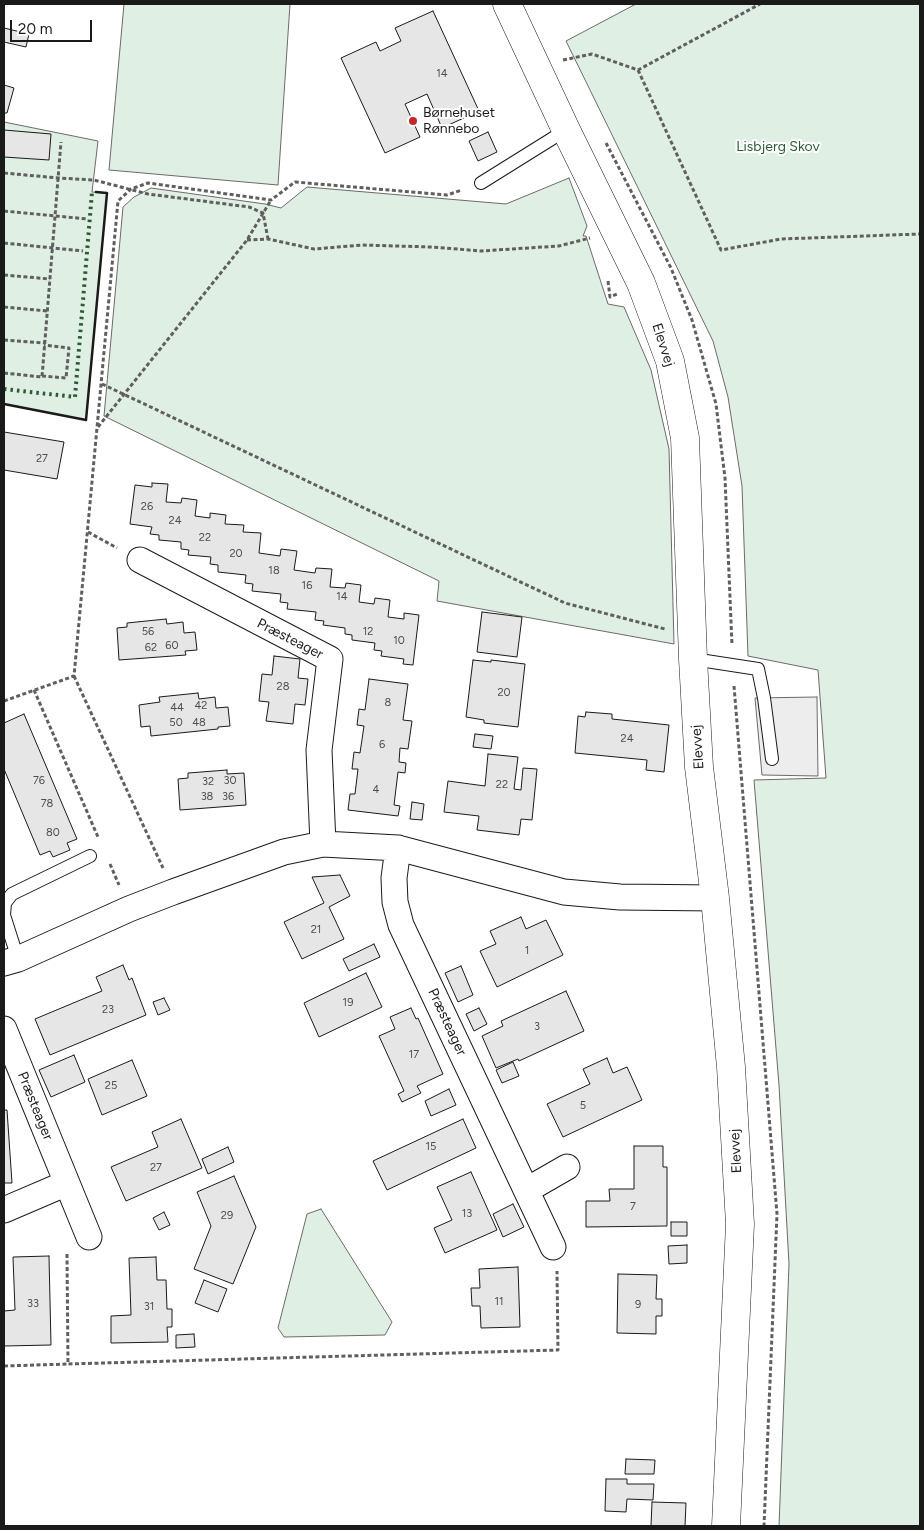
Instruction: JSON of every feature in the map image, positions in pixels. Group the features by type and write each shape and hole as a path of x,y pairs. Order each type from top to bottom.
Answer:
{"street":[{"name":"Elevvej","path":"507,4 641,283 670,361 685,438 692,647 699,767 715,898 731,1067 740,1224 726,1526"},
{"name":"Præsteager","path":"140,560 330,659 319,750 323,844"},
{"path":"11,961 173,892 284,852 323,844 398,848 564,892 620,897 715,898"},
{"name":"Præsteager","path":"398,848 394,878 395,902 401,925 554,1247"},
{"name":"Præsteager","path":"4,1030 89,1237"},
{"path":"527,1190 567,1167"},
{"path":"4,1210 67,1183"}],"lane":[{"path":"481,183 566,130"},
{"path":"692,647 758,670 764,698 772,759"},
{"path":"11,961 4,903 12,894 90,856"}],"path":[{"path":"638,70 760,4"},
{"path":"535,64 592,54 638,70 720,250 781,239 920,234"},
{"path":"42,376 61,142"},
{"path":"4,173 94,180 148,194 249,207 263,213"},
{"path":"98,427 247,240 271,200 295,182 447,195 481,183"},
{"path":"173,892 74,676 118,201 132,189 148,183 271,200"},
{"path":"4,211 86,219"},
{"path":"263,213 268,239"},
{"path":"247,240 268,239 314,249 362,245 432,247 481,251 560,246 594,237"},
{"path":"4,243 84,251"},
{"path":"4,275 50,279"},
{"path":"4,307 47,311"},
{"path":"4,340 68,348 66,378 4,373"},
{"path":"102,384 565,603 692,647"},
{"path":"88,532 140,560"},
{"path":"4,701 74,676"},
{"path":"34,690 102,845"},
{"path":"110,863 130,909"},
{"path":"4,1366 558,1350 557,1247 554,1247"},
{"path":"68,1250 68,1364"}],"green space":[{"path":"124,4 290,4 278,185 109,170"},
{"name":"Lisbjerg Skov","path":"636,4 920,4 920,1526 779,1526 789,1264 779,1085 754,780 826,778 818,670 748,656 742,486 728,397 713,341 566,41"},
{"path":"4,122 98,141 92,192 107,193 86,420 4,404"},
{"path":"569,178 587,226 583,236 586,236 608,304 624,307 651,370 669,449 674,644 437,601 439,581 104,416 123,207 134,197 151,188 265,204 281,208 307,187 506,204"},
{"path":"321,1209 392,1322 385,1335 284,1337 278,1328 307,1214"}],"shaded area":[{"path":"817,697 818,776 762,775 755,698"}],"building":[{"path":"433,11 479,111 442,128 427,94 405,104 420,137 385,153 341,58 376,42 380,51 401,41 395,28"},
{"path":"4,28 29,34 26,47 4,42"},
{"path":"4,85 14,88 7,113 4,113"},
{"path":"4,130 51,134 49,160 4,157"},
{"path":"488,132 497,152 478,161 469,141"},
{"path":"4,432 64,442 57,479 4,470"},
{"path":"152,483 168,484 166,502 181,503 182,498 197,500 195,516 210,518 210,513 226,515 225,524 244,525 243,532 261,533 259,553 280,556 281,549 297,551 294,570 315,573 316,568 332,569 330,587 345,588 346,583 361,585 359,602 374,604 375,598 390,600 388,617 404,619 404,613 419,615 413,665 403,664 404,659 381,656 382,651 374,650 375,643 352,640 352,635 345,634 345,628 323,625 324,621 315,620 316,612 287,609 288,603 280,602 281,594 252,591 253,584 245,583 246,575 218,572 218,565 210,564 211,557 188,555 189,550 181,549 181,542 159,540 159,535 150,534 152,527 130,524 135,485 152,487"},
{"path":"482,612 522,617 517,657 477,652"},
{"path":"166,619 167,624 183,622 184,633 195,632 197,650 185,651 186,655 119,660 117,628 127,627 127,623"},
{"path":"274,656 300,659 298,678 308,679 305,705 295,704 293,724 266,721 269,702 259,701 262,674 272,675"},
{"path":"473,660 525,664 518,727 484,723 484,720 466,717"},
{"path":"369,679 408,684 403,720 412,721 408,749 400,748 399,762 406,763 405,773 398,772 394,805 400,806 398,816 348,810 350,794 355,794 358,769 352,769 354,752 360,753 364,726 357,725 359,709 365,710"},
{"path":"198,693 199,699 215,697 216,708 228,707 230,726 151,736 150,726 141,727 139,705 160,702 159,697"},
{"path":"586,712 612,714 612,719 669,725 664,772 646,770 647,760 575,753 578,716 585,717"},
{"path":"24,714 77,839 67,843 70,850 53,857 50,851 40,855 4,769 4,723"},
{"path":"475,734 493,736 491,749 473,747"},
{"path":"488,754 518,757 514,789 521,790 523,768 537,769 532,820 521,819 519,835 477,830 479,816 444,812 448,781 485,786"},
{"path":"227,770 227,774 244,773 246,805 180,810 178,779 188,778 188,773"},
{"path":"412,802 424,804 422,820 410,819"},
{"path":"340,875 350,896 329,907 344,939 302,959 284,922 324,903 312,877"},
{"path":"521,917 526,929 546,920 563,955 497,987 480,951 496,944 490,931"},
{"path":"374,944 380,957 349,971 343,959"},
{"path":"123,965 129,980 132,978 146,1015 50,1055 35,1019 102,991 96,977"},
{"path":"461,966 473,995 458,1002 445,973"},
{"path":"366,973 382,1007 319,1037 304,1003"},
{"path":"566,991 584,1031 519,1061 518,1059 496,1068 482,1036 503,1026 501,1021"},
{"path":"164,998 170,1010 158,1015 153,1002"},
{"path":"411,1008 416,1019 418,1018 443,1074 417,1086 421,1093 402,1102 398,1094 404,1091 379,1036 395,1029 390,1017"},
{"path":"479,1008 487,1024 474,1031 466,1014"},
{"path":"74,1055 85,1082 51,1097 39,1070"},
{"path":"607,1058 613,1073 627,1067 642,1100 563,1137 547,1104 590,1084 583,1069"},
{"path":"132,1060 147,1096 102,1115 88,1079"},
{"path":"513,1062 519,1076 502,1083 496,1070"},
{"path":"449,1089 456,1105 431,1116 425,1101"},
{"path":"4,1110 7,1110 12,1183 4,1183"},
{"path":"181,1119 202,1168 126,1201 111,1167 158,1147 152,1132"},
{"path":"463,1119 476,1148 387,1190 373,1161"},
{"path":"634,1146 663,1146 663,1167 667,1167 667,1226 586,1227 586,1201 610,1201 609,1189 634,1189"},
{"path":"228,1147 234,1162 208,1174 202,1159"},
{"path":"471,1172 497,1230 445,1253 434,1228 452,1220 437,1187"},
{"path":"234,1176 256,1227 233,1284 194,1269 211,1226 197,1192"},
{"path":"513,1204 524,1227 503,1237 493,1214"},
{"path":"164,1212 170,1225 159,1230 153,1218"},
{"path":"671,1222 687,1222 687,1236 671,1236"},
{"path":"687,1245 687,1263 669,1264 668,1246"},
{"path":"49,1256 51,1345 4,1346 4,1311 15,1310 13,1257"},
{"path":"156,1257 157,1280 166,1280 167,1309 172,1309 172,1327 167,1327 168,1342 111,1343 111,1316 131,1315 129,1258"},
{"path":"518,1267 520,1327 481,1328 480,1306 472,1306 471,1288 480,1288 479,1269"},
{"path":"618,1274 657,1275 656,1299 662,1299 662,1316 656,1316 656,1334 617,1333"},
{"path":"204,1280 227,1289 218,1312 195,1303"},
{"path":"194,1334 195,1347 176,1348 176,1335"},
{"path":"626,1459 655,1460 654,1474 625,1474"},
{"path":"606,1479 627,1479 627,1484 654,1484 653,1500 627,1499 626,1512 605,1511"},
{"path":"652,1502 686,1503 685,1526 651,1526"}],"hedge":[{"path":"4,389 75,397 92,192"}],"wall":[{"path":"4,404 86,420 107,193 96,192"}],"place":[{"name":"Børnehuset Rønnebo","path":"413,121"}]}
